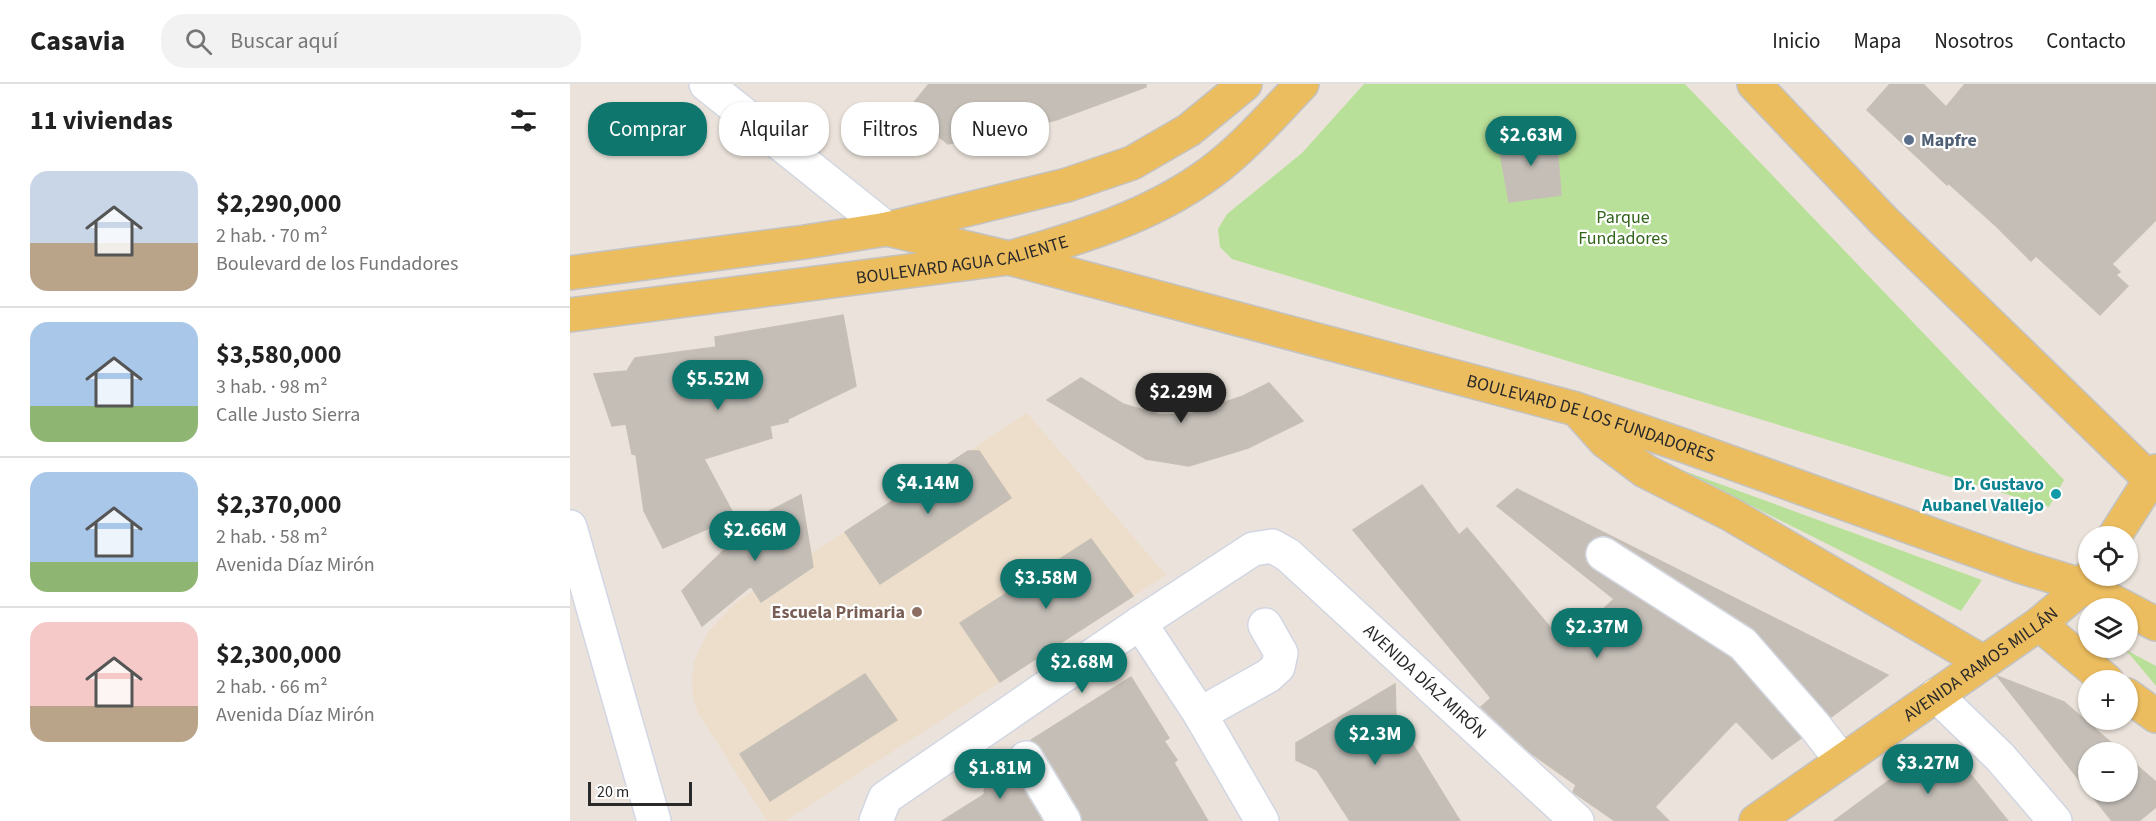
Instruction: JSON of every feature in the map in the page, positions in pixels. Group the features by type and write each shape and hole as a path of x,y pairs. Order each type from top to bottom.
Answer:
{"main road":[{"path":"570,273 887,229 1067,185 1132,163 1189,130 1245,84"},
{"name":"BOULEVARD AGUA CALIENTE","path":"570,315 1009,258 1076,239 1154,208 1211,173 1250,138 1302,84"},
{"path":"1754,84 1885,222 2154,478 2121,526"},
{"name":"BOULEVARD DE LOS FUNDADORES","path":"887,229 1009,258 1576,409 2019,567 2078,579"},
{"path":"1576,409 1605,441 1645,471 1730,514 1983,662"},
{"name":"AVENIDA RAMOS MILLÁN","path":"1756,821 2039,624 2081,586"},
{"name":"BOULEVARD DE LOS FUNDADORES","path":"2095,586 2156,624"},
{"path":"2039,624 2094,670"},
{"path":"2138,703 2156,716"}],"street":[{"path":"706,84 887,229"},
{"path":"570,527 654,821"},
{"name":"AVENIDA DÍAZ MIRÓN","path":"1140,623 1253,549 1272,546 1288,555 1577,821"},
{"path":"1603,554 1743,644 1814,725 1842,761"},
{"path":"876,821 885,798 1140,623 1200,714 1262,821"},
{"path":"1200,714 1268,676 1278,667 1281,653 1265,625"},
{"path":"1936,695 2000,757 2055,821"},
{"path":"1026,759 1064,821"}],"shaded area":[{"name":"Escuela Primaria","path":"1027,413 1166,575 785,821 767,821 698,713 693,696 694,662 708,632 735,603"}],"green space":[{"name":"Parque Fundadores","path":"1364,84 1685,84 2064,480 2049,507 1232,259 1220,247 1218,229 1227,214 1302,153"},
{"path":"1676,468 1982,580 1961,611"},
{"path":"2138,656 2156,666 2156,686 2133,658"}],"building":[{"path":"929,84 1146,84 1146,87 1049,122 1049,102 951,102 951,143 948,144 939,137 939,102 914,102"},
{"path":"1890,84 1923,84 1946,107 1965,84 2156,84 2156,220 2112,264 2120,272 2116,275 2128,286 2100,315 2036,256 2031,261 1996,226 1948,183 1947,185 1867,110"},
{"path":"1556,130 1561,195 1509,202 1498,142"},
{"path":"843,315 856,386 788,419 788,422 770,426 772,438 704,459 735,517 663,548 644,511 636,455 632,454 626,424 612,426 594,374 627,371 635,358 716,347 715,337"},
{"path":"1081,378 1123,404 1160,415 1191,414 1243,396 1269,383 1303,421 1248,448 1189,466 1146,459 1047,400"},
{"path":"968,451 979,451 1011,498 880,584 845,532"},
{"path":"1422,485 1459,535 1467,528 1565,645 1614,599 1497,506 1517,489 1888,675 1831,717 1753,628 1613,538 1603,535 1594,538 1587,544 1584,554 1586,562 1592,569 1731,658 1801,738 1772,759 1736,721 1655,807 1669,821 1615,821 1573,792 1576,785 1532,754 1481,707 1491,698 1353,530"},
{"path":"801,495 813,567 761,602 751,586 702,626 682,591 758,517"},
{"path":"1091,539 1133,596 1000,682 960,623"},
{"path":"865,674 897,720 770,801 740,754"},
{"path":"1997,676 2064,702 2078,714 2078,730 2096,730 2110,742 2078,742 2078,778"},
{"path":"1131,677 1169,738 1164,741 1177,760 1174,763 1208,821 1083,821 1080,811 1042,748 1031,740"},
{"path":"1395,684 1396,717 1460,821 1350,821 1317,770 1296,760 1296,743"},
{"path":"1933,748 1951,750 2008,821 1834,821"},
{"path":"1008,757 1010,768 1042,821 942,821 982,796 995,765"},
{"path":"2138,766 2156,782 2156,807 2139,821 2112,821 2097,802 2138,802"}],"place":[{"name":"Mapfre","path":"1909,140"},
{"name":"Dr. Gustavo Aubanel Vallejo","path":"2056,494"},
{"name":"Escuela Primaria","path":"917,612"}]}
